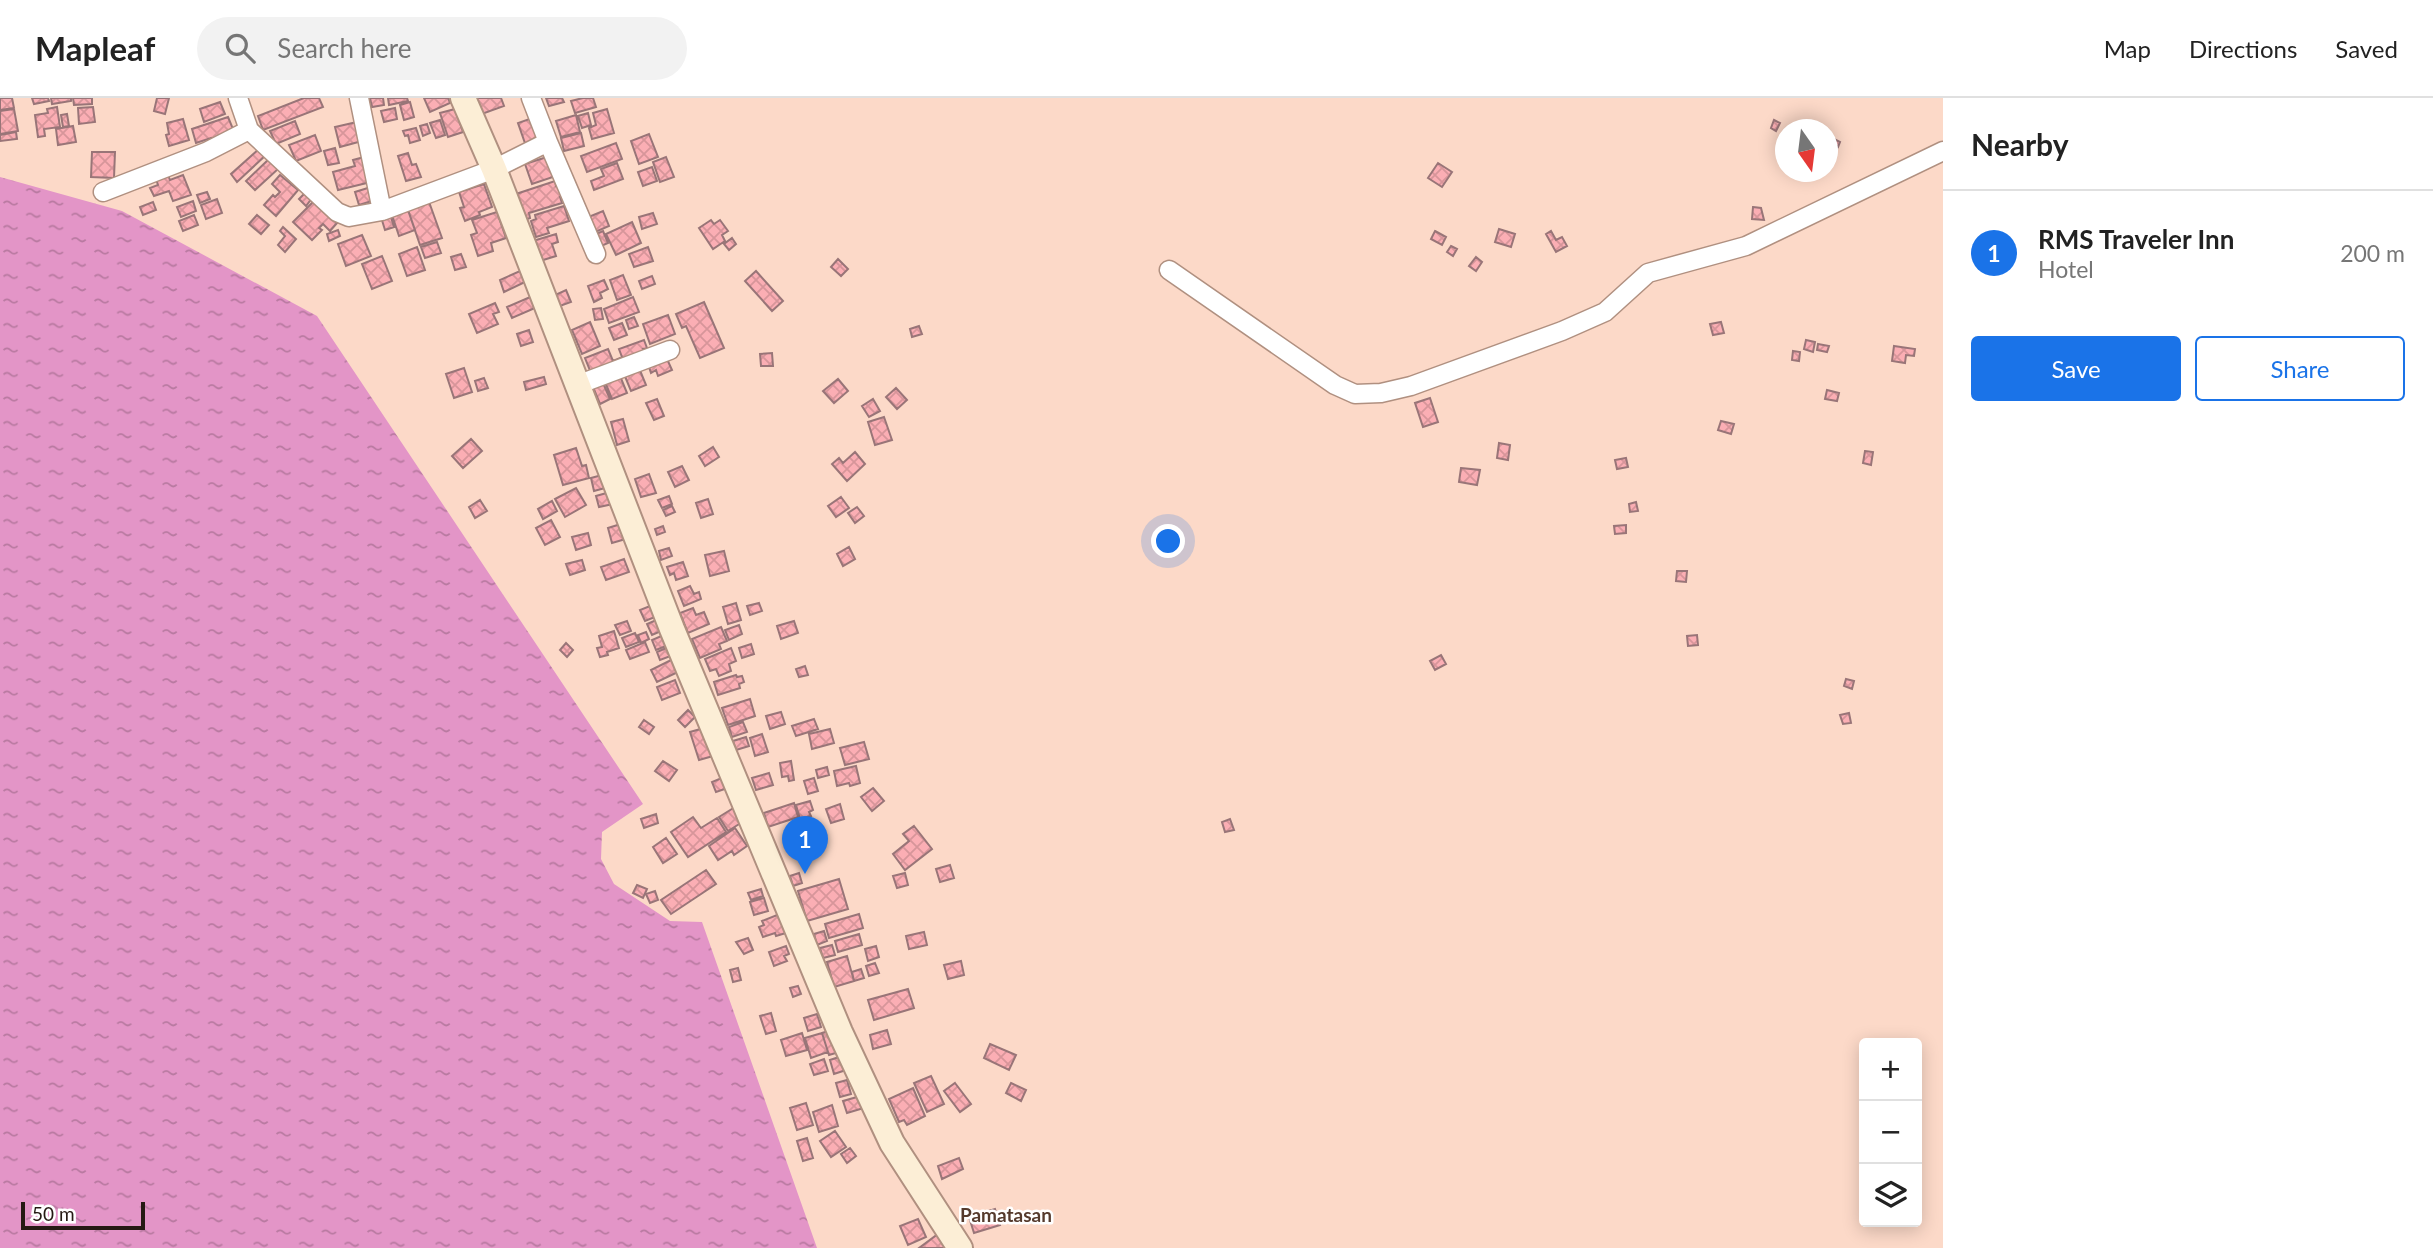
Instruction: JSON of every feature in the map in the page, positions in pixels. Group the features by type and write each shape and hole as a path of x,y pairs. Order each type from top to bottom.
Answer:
{"main road":[{"path":"463,98 495,169 678,641 840,1032 892,1143 960,1248"}],"street":[{"path":"238,98 249,130 337,212 349,217 382,211 495,169 548,142"},
{"path":"359,98 382,211"},
{"path":"531,98 596,254"},
{"path":"103,192 206,152 249,130"},
{"path":"1169,270 1335,385 1355,394 1381,393 1411,386 1562,331 1605,312 1648,273 1746,246 1943,151"},
{"path":"577,385 670,350"}],"water":[{"path":"0,177 122,211 317,316 643,804 602,832 601,859 614,884 670,921 702,922 817,1248 0,1248"}],"building":[{"path":"0,98 12,98 14,108 0,110"},
{"path":"32,98 48,98 49,101 34,104"},
{"path":"51,98 71,98 71,101 52,104"},
{"path":"73,98 92,98 92,104 74,105"},
{"path":"157,98 169,98 165,114 154,111"},
{"path":"304,98 319,98 323,107 263,130 258,116"},
{"path":"370,98 383,98 384,105 372,107"},
{"path":"388,98 407,98 408,101 389,105"},
{"path":"424,98 448,98 450,103 430,112"},
{"path":"473,98 501,98 504,106 479,115"},
{"path":"546,98 562,98 564,102 549,106"},
{"path":"593,98 596,107 575,113 571,101"},
{"path":"220,102 225,114 204,122 200,109"},
{"path":"410,102 414,117 404,120 400,105"},
{"path":"57,107 60,127 44,129 45,136 38,137 35,115 48,113 47,109"},
{"path":"93,107 95,122 79,124 78,108"},
{"path":"395,108 397,119 384,122 381,111"},
{"path":"14,109 18,131 0,134 0,111"},
{"path":"455,109 463,132 448,137 440,113"},
{"path":"607,109 614,133 592,139 589,128 596,125 593,113"},
{"path":"588,113 591,125 582,128 578,116"},
{"path":"67,114 69,126 63,127 61,115"},
{"path":"576,115 580,132 561,137 556,121"},
{"path":"228,117 233,129 212,142 211,138 196,143 192,129"},
{"path":"535,117 538,145 527,149 518,123"},
{"path":"183,119 189,140 169,146 167,123"},
{"path":"440,120 445,135 436,138 430,123"},
{"path":"295,121 300,134 276,144 270,131"},
{"path":"357,122 362,141 340,147 335,127"},
{"path":"427,124 430,133 423,136 420,126"},
{"path":"73,126 76,142 58,145 56,129"},
{"path":"416,128 420,140 410,143 408,135 405,136 403,131"},
{"path":"16,132 17,139 0,141 0,135"},
{"path":"581,133 584,146 564,151 561,138"},
{"path":"649,134 658,157 639,164 631,141"},
{"path":"315,135 321,151 296,161 289,145"},
{"path":"616,143 622,159 587,172 581,156"},
{"path":"335,148 339,163 328,165 324,151"},
{"path":"259,149 265,156 237,182 231,174"},
{"path":"92,152 115,152 114,178 91,177"},
{"path":"408,153 412,165 416,164 421,177 406,181 398,156"},
{"path":"364,157 371,182 338,190 333,172 355,166 353,160"},
{"path":"547,157 556,176 532,184 525,164"},
{"path":"666,157 674,177 660,182 653,162"},
{"path":"269,159 278,169 255,190 246,181"},
{"path":"617,163 623,179 594,190 591,181 604,176 601,169"},
{"path":"1438,163 1452,172 1442,187 1428,178"},
{"path":"652,167 657,181 643,186 638,172"},
{"path":"168,175 170,180 183,175 191,195 173,201 169,191 154,196 150,188 158,185 156,179"},
{"path":"280,175 298,190 276,216 264,205 280,192 272,184"},
{"path":"555,181 563,196 560,197 562,203 529,213 530,218 521,221 513,195"},
{"path":"484,184 492,207 465,221 460,208 464,207 459,192"},
{"path":"371,187 375,200 359,205 355,192"},
{"path":"207,192 210,199 200,203 197,195"},
{"path":"306,192 312,198 306,206 299,199"},
{"path":"217,199 222,213 206,219 201,205"},
{"path":"428,199 442,238 420,245 407,207"},
{"path":"193,201 196,211 181,217 177,207"},
{"path":"314,201 337,223 330,231 323,224 319,228 322,230 312,240 293,222"},
{"path":"153,202 156,210 143,215 140,207"},
{"path":"564,206 569,221 547,228 549,233 536,237 531,221 536,219 535,215"},
{"path":"407,207 415,230 399,236 391,212"},
{"path":"1753,207 1761,208 1764,220 1752,219"},
{"path":"603,211 609,226 593,233 586,218"},
{"path":"497,212 506,238 491,243 493,251 478,256 471,235 477,233 472,220"},
{"path":"653,213 657,224 642,229 639,217"},
{"path":"390,214 394,227 385,230 381,217"},
{"path":"194,215 198,225 183,231 179,221"},
{"path":"257,215 269,225 261,234 249,224"},
{"path":"711,220 714,224 720,220 728,231 722,235 725,241 713,249 699,228"},
{"path":"632,222 641,243 616,255 606,234"},
{"path":"283,227 296,239 285,252 278,245 285,236 280,231"},
{"path":"1499,229 1515,234 1511,247 1495,242"},
{"path":"338,230 340,236 329,241 327,234"},
{"path":"603,231 608,243 599,247 594,235"},
{"path":"1435,231 1446,237 1442,245 1431,239"},
{"path":"1551,231 1556,240 1562,237 1567,246 1556,252 1546,234"},
{"path":"556,234 558,242 552,244 556,256 540,261 533,241"},
{"path":"362,235 371,256 346,266 338,244"},
{"path":"732,238 736,244 729,250 724,244"},
{"path":"437,242 441,253 425,258 421,247"},
{"path":"1451,246 1457,249 1453,256 1447,252"},
{"path":"417,247 425,270 407,276 399,254"},
{"path":"648,247 653,261 634,267 629,254"},
{"path":"461,254 466,267 455,270 451,257"},
{"path":"382,256 392,281 372,289 362,264"},
{"path":"1476,257 1482,262 1476,271 1469,266"},
{"path":"838,259 848,269 841,276 831,267"},
{"path":"520,271 525,282 504,292 500,280"},
{"path":"756,271 783,301 772,311 745,281"},
{"path":"623,275 631,295 617,300 610,280"},
{"path":"652,276 655,284 642,289 639,281"},
{"path":"604,280 608,289 600,293 602,298 594,302 588,286"},
{"path":"566,290 571,302 557,307 553,296"},
{"path":"530,297 535,308 512,318 507,307"},
{"path":"633,297 639,312 609,323 604,309"},
{"path":"704,302 724,348 700,358 686,326 682,328 676,314"},
{"path":"495,303 499,312 493,314 498,324 477,333 469,314"},
{"path":"601,308 603,319 595,320 593,309"},
{"path":"668,315 675,334 650,344 643,324"},
{"path":"634,317 638,326 629,329 626,320"},
{"path":"590,322 600,346 582,354 572,330"},
{"path":"1721,322 1724,333 1713,335 1710,324"},
{"path":"622,323 627,335 614,340 609,328"},
{"path":"919,326 922,334 912,337 910,329"},
{"path":"529,330 533,342 521,346 517,334"},
{"path":"644,340 646,357 625,365 619,349"},
{"path":"1806,340 1815,342 1813,352 1804,349"},
{"path":"1818,344 1829,346 1827,352 1817,350"},
{"path":"1894,346 1915,349 1914,356 1906,355 1905,363 1892,361"},
{"path":"608,349 613,361 620,358 623,365 593,378 585,358"},
{"path":"1793,351 1800,352 1799,361 1792,360"},
{"path":"772,353 773,366 761,366 760,354"},
{"path":"667,359 672,370 658,376 656,370 651,373 649,367"},
{"path":"464,368 472,392 454,398 446,374"},
{"path":"639,368 646,385 631,391 624,374"},
{"path":"620,376 627,393 612,399 605,382"},
{"path":"544,377 546,384 526,390 524,382"},
{"path":"484,378 488,388 478,391 475,381"},
{"path":"838,379 848,391 834,403 823,391"},
{"path":"603,383 610,399 600,404 593,387"},
{"path":"896,388 907,400 897,409 886,397"},
{"path":"1827,390 1839,393 1837,401 1825,399"},
{"path":"1430,398 1438,422 1423,427 1415,403"},
{"path":"657,399 664,416 654,420 646,403"},
{"path":"873,399 880,411 869,417 862,406"},
{"path":"884,417 892,440 875,445 868,422"},
{"path":"623,419 629,441 617,445 611,422"},
{"path":"1721,421 1734,424 1731,434 1718,430"},
{"path":"471,439 482,451 463,468 452,456"},
{"path":"1499,443 1510,445 1508,460 1497,458"},
{"path":"713,447 719,457 705,466 699,456"},
{"path":"576,448 582,466 586,465 589,478 563,485 554,455"},
{"path":"1865,451 1873,452 1871,465 1863,463"},
{"path":"855,452 865,464 847,481 832,464 839,458 843,463"},
{"path":"1626,458 1628,467 1617,469 1615,460"},
{"path":"682,466 689,480 675,487 668,472"},
{"path":"1461,468 1480,470 1477,485 1459,482"},
{"path":"649,474 656,493 641,497 635,479"},
{"path":"602,475 605,488 594,491 591,478"},
{"path":"576,488 586,505 565,517 555,499"},
{"path":"610,492 613,504 599,507 596,496"},
{"path":"669,496 672,504 662,508 658,500"},
{"path":"841,497 849,508 836,517 828,506"},
{"path":"708,499 713,514 701,518 696,503"},
{"path":"480,500 487,511 475,518 469,507"},
{"path":"552,501 557,511 543,519 538,509"},
{"path":"1636,502 1638,511 1630,512 1629,504"},
{"path":"672,506 675,512 666,516 663,510"},
{"path":"857,507 864,516 855,523 848,513"},
{"path":"551,520 560,537 545,545 536,528"},
{"path":"624,523 629,538 612,543 608,528"},
{"path":"1626,525 1626,533 1615,534 1614,526"},
{"path":"663,526 665,532 657,535 655,529"},
{"path":"588,533 591,545 576,550 572,537"},
{"path":"849,547 855,559 843,566 837,554"},
{"path":"669,548 672,556 661,560 659,551"},
{"path":"724,551 729,571 710,576 705,555"},
{"path":"624,559 629,572 606,580 601,567"},
{"path":"582,560 585,570 570,575 566,564"},
{"path":"683,562 688,576 676,580 674,573 670,575 667,567"},
{"path":"1677,571 1687,571 1686,582 1676,581"},
{"path":"690,586 694,594 699,592 701,599 684,606 678,591"},
{"path":"736,603 741,620 728,624 723,607"},
{"path":"759,603 762,611 750,615 747,606"},
{"path":"655,604 660,615 645,621 640,610"},
{"path":"693,608 696,615 704,612 709,624 688,633 680,613"},
{"path":"661,618 666,629 652,635 647,624"},
{"path":"627,621 631,631 620,635 615,625"},
{"path":"794,621 798,633 781,639 777,626"},
{"path":"739,625 742,634 729,640 725,630"},
{"path":"721,627 727,641 719,644 721,649 700,658 692,639"},
{"path":"614,631 619,648 600,657 597,648 602,647 599,636"},
{"path":"646,632 649,639 641,643 638,635"},
{"path":"635,633 639,642 626,647 622,638"},
{"path":"666,634 671,644 656,650 652,640"},
{"path":"1697,635 1698,645 1688,646 1687,636"},
{"path":"645,642 649,652 630,659 626,650"},
{"path":"566,643 573,650 567,657 560,650"},
{"path":"751,644 754,654 742,658 739,648"},
{"path":"673,645 676,654 660,660 657,652"},
{"path":"731,648 736,661 729,664 731,671 719,676 716,669 710,671 705,659"},
{"path":"1441,655 1446,664 1435,670 1430,661"},
{"path":"673,659 680,671 657,682 651,670"},
{"path":"805,666 808,675 799,677 796,669"},
{"path":"736,675 742,676 744,682 739,684 740,688 718,695 714,682"},
{"path":"1846,679 1854,681 1852,689 1844,686"},
{"path":"675,680 680,693 662,700 657,687"},
{"path":"750,699 755,716 728,725 722,708"},
{"path":"688,710 695,717 685,727 678,720"},
{"path":"781,712 785,724 770,729 766,716"},
{"path":"1849,713 1851,723 1843,724 1840,715"},
{"path":"814,719 818,729 796,736 792,726"},
{"path":"644,720 654,727 649,734 639,727"},
{"path":"743,722 747,732 732,737 729,727"},
{"path":"704,728 713,756 699,760 690,732"},
{"path":"830,729 834,743 812,749 809,734"},
{"path":"762,734 768,752 755,756 750,738"},
{"path":"746,737 749,746 736,750 733,741"},
{"path":"864,742 869,759 845,765 840,748"},
{"path":"663,761 677,770 669,781 655,771"},
{"path":"791,761 794,780 789,781 788,776 782,777 780,763"},
{"path":"856,766 860,783 837,786 834,771"},
{"path":"827,767 829,775 818,778 816,770"},
{"path":"769,773 773,785 756,790 752,778"},
{"path":"724,777 728,788 716,792 712,782"},
{"path":"814,778 818,791 808,794 804,781"},
{"path":"873,788 884,801 872,811 861,797"},
{"path":"810,801 813,810 809,812 811,816 800,819 796,805"},
{"path":"794,803 798,817 768,827 764,813"},
{"path":"840,804 844,819 831,823 826,809"},
{"path":"735,807 744,821 728,831 719,817"},
{"path":"656,814 658,823 644,828 641,819"},
{"path":"693,817 701,828 717,818 726,832 688,857 671,832"},
{"path":"1230,819 1234,830 1225,832 1222,822"},
{"path":"914,826 932,849 905,870 893,854 909,841 903,834"},
{"path":"735,828 747,846 734,855 732,851 718,860 709,846"},
{"path":"666,838 677,854 663,863 653,847"},
{"path":"950,865 954,878 940,882 936,869"},
{"path":"706,870 716,884 671,914 661,900"},
{"path":"799,873 802,883 793,886 790,876"},
{"path":"905,873 908,885 897,888 893,876"},
{"path":"839,879 848,909 807,921 798,891"},
{"path":"637,885 647,889 643,898 633,893"},
{"path":"761,889 763,896 751,900 748,893"},
{"path":"655,891 658,900 650,903 646,894"},
{"path":"764,898 768,911 754,915 750,902"},
{"path":"782,913 789,932 763,937 759,927 764,925 762,921"},
{"path":"859,914 863,928 829,938 825,924"},
{"path":"824,931 827,941 817,945 814,934"},
{"path":"924,932 927,945 909,949 906,936"},
{"path":"859,934 862,945 838,952 835,941"},
{"path":"748,938 753,950 744,954 736,942"},
{"path":"832,945 835,955 823,958 820,948"},
{"path":"786,946 789,954 784,956 787,961 774,966 769,952"},
{"path":"876,946 879,957 868,961 865,949"},
{"path":"847,956 854,981 834,987 827,962"},
{"path":"961,961 964,975 948,979 944,965"},
{"path":"875,963 879,973 869,976 866,966"},
{"path":"738,968 741,980 733,982 730,970"},
{"path":"861,969 864,978 854,981 852,972"},
{"path":"798,986 801,994 793,997 790,988"},
{"path":"908,989 914,1008 874,1020 868,1000"},
{"path":"771,1013 776,1031 766,1034 760,1016"},
{"path":"817,1014 821,1027 808,1031 804,1018"},
{"path":"832,1030 839,1052 829,1055 822,1033"},
{"path":"887,1030 891,1044 873,1049 870,1035"},
{"path":"802,1033 807,1050 786,1056 781,1040"},
{"path":"822,1033 828,1052 811,1058 805,1038"},
{"path":"990,1044 1016,1055 1009,1070 984,1058"},
{"path":"842,1056 846,1070 834,1074 830,1060"},
{"path":"824,1059 828,1071 814,1075 810,1064"},
{"path":"931,1076 944,1104 927,1112 914,1083"},
{"path":"847,1080 851,1094 840,1097 836,1083"},
{"path":"955,1083 971,1104 960,1112 944,1091"},
{"path":"1011,1083 1026,1090 1021,1101 1006,1093"},
{"path":"913,1088 925,1116 907,1125 904,1120 899,1122 889,1099"},
{"path":"864,1095 867,1107 847,1113 843,1101"},
{"path":"806,1103 813,1125 797,1130 790,1108"},
{"path":"832,1105 838,1126 819,1132 813,1112"},
{"path":"835,1131 846,1147 831,1157 820,1141"},
{"path":"807,1138 813,1158 803,1161 797,1141"},
{"path":"850,1148 856,1156 847,1163 841,1154"},
{"path":"959,1158 963,1169 942,1179 938,1166"},
{"path":"995,1209 1000,1225 974,1233 969,1217"},
{"path":"918,1219 926,1237 908,1245 900,1226"},
{"path":"938,1234 949,1248 919,1248"}],"place":[{"name":"RMS Traveler Inn","path":"805,874"}],"district":[{"name":"Pamatasan","path":"1006,1215"}]}
